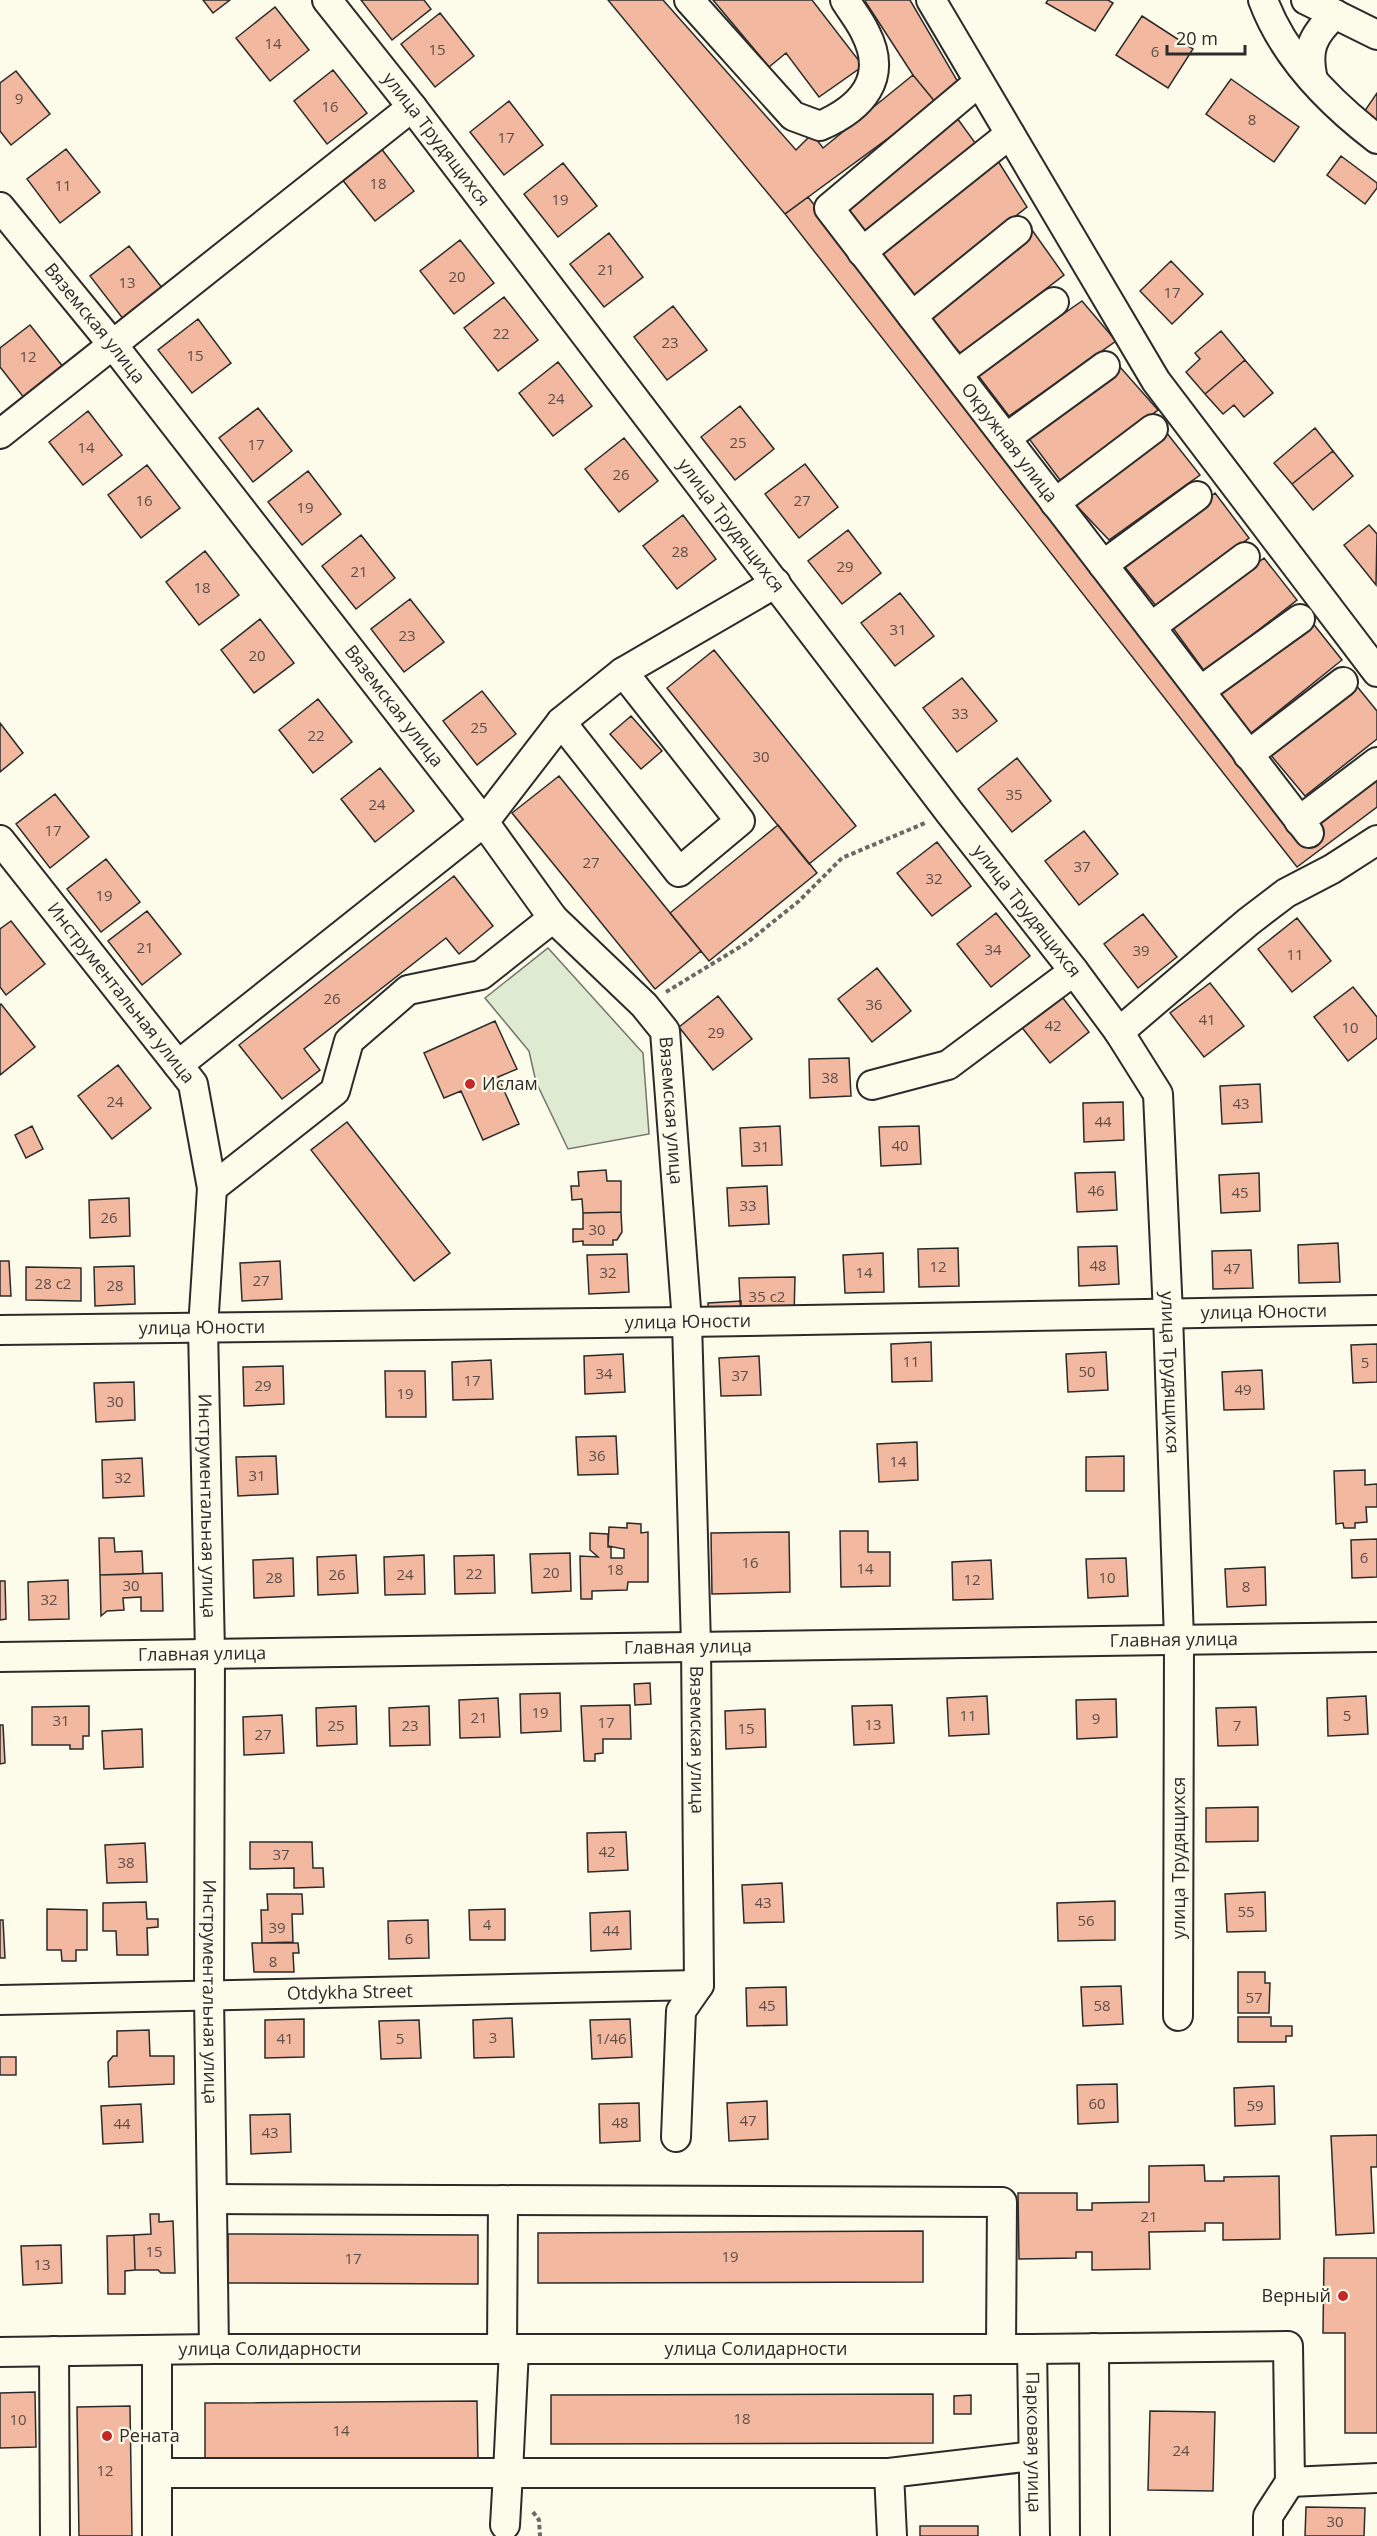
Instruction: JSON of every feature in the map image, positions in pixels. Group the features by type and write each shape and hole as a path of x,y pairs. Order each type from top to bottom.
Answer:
{"street":[{"name":"улица Трудящихся","path":"327,0 412,107 950,813 1074,971 1119,1032 1158,1094 1179,1640 1178,2016"},
{"path":"689,0 793,116 820,126 843,116 867,92 876,69 866,33 845,0"},
{"path":"931,0 1156,381 1377,672"},
{"path":"1263,0 1272,26 1313,80 1349,118 1377,139"},
{"path":"1306,0 1377,35"},
{"path":"1313,80 1309,60 1312,46 1322,27 1335,14"},
{"name":"Окружная улица","path":"979,82 829,208 1304,827 1377,762"},
{"path":"0,434 412,107"},
{"path":"862,252 1010,134"},
{"name":"Вяземская улица","path":"0,207 113,345 484,822 553,918 645,1005 665,1031 687,1322 696,1645 699,1985"},
{"path":"912,316 1017,231"},
{"path":"957,374 1054,302"},
{"path":"1006,438 1105,366"},
{"path":"1055,503 1153,429"},
{"path":"1103,565 1197,496"},
{"path":"1151,627 1245,557"},
{"path":"178,1065 484,822 561,722 623,672 776,583"},
{"path":"1200,691 1299,619"},
{"path":"561,722 679,872 740,821 623,672"},
{"path":"1248,754 1343,682"},
{"name":"Инструментальная улица","path":"0,840 193,1084 212,1188 203,1328 210,1652 208,1995 214,2349"},
{"path":"1119,1032 1248,922 1286,893 1332,870 1377,840"},
{"path":"212,1188 335,1091 349,1041 408,990 481,975 553,918"},
{"path":"872,1085 948,1065 1074,971"},
{"name":"улица Юности","path":"0,1330 687,1322 1377,1310"},
{"name":"Главная улица","path":"0,1657 210,1652 1377,1637"},
{"path":"676,2137 681,2011 699,1985"},
{"name":"Otdykha Street","path":"0,2000 699,1985"},
{"path":"212,2199 1002,2202 1001,2349"},
{"path":"503,2200 508,2349 508,2473 505,2525"},
{"name":"улица Солидарности","path":"0,2352 214,2349 1032,2349 1288,2346 1290,2482"},
{"path":"1094,2348 1095,2536"},
{"name":"Парковая улица","path":"1032,2349 1035,2536"},
{"path":"157,2536 158,2350"},
{"path":"54,2351 55,2536"},
{"path":"158,2473 890,2473 1033,2456"},
{"path":"890,2473 892,2536"},
{"path":"1268,2536 1268,2516 1290,2482 1377,2478"}],"path":[{"path":"645,1005 748,942 799,901 842,858 950,813"}],"green space":[{"path":"548,948 643,1053 649,1134 568,1149 536,1082 529,1051 485,998"}],"building":[{"path":"203,0 230,0 213,13"},
{"path":"361,0 424,0 431,9 392,40"},
{"path":"608,0 663,0 796,150 812,134 823,148 913,75 936,103 785,214"},
{"path":"713,0 812,0 863,66 819,97 786,53 769,67"},
{"path":"866,0 910,0 958,82 936,103 913,75"},
{"path":"1048,0 1108,0 1113,3 1095,31 1046,3"},
{"path":"275,7 309,50 270,81 236,38"},
{"path":"440,13 474,56 435,87 401,44"},
{"path":"1142,16 1193,49 1168,88 1116,55"},
{"path":"333,70 367,113 327,144 294,101"},
{"path":"16,71 50,114 11,145 0,131 0,83"},
{"path":"1231,79 1299,127 1274,162 1206,114"},
{"path":"1377,93 1377,120 1364,112"},
{"path":"509,101 543,145 504,175 470,132"},
{"path":"957,118 976,144 864,235 845,213"},
{"path":"380,147 414,191 375,221 341,178"},
{"path":"66,149 100,192 60,223 27,179"},
{"path":"1341,156 1377,183 1377,188 1365,204 1327,175"},
{"path":"998,161 1027,207 914,297 879,253"},
{"path":"563,163 597,206 558,237 524,194"},
{"path":"808,197 1309,833 1377,779 1377,807 1297,867 785,214"},
{"path":"1032,230 1064,275 961,354 927,315"},
{"path":"609,233 643,277 604,307 570,264"},
{"path":"460,240 494,283 454,314 420,271"},
{"path":"129,246 163,289 124,320 90,276"},
{"path":"1171,261 1203,294 1172,324 1140,291"},
{"path":"504,297 538,340 498,371 464,328"},
{"path":"1082,301 1116,341 1009,416 977,374"},
{"path":"673,306 707,350 667,380 634,337"},
{"path":"198,319 231,363 192,393 158,350"},
{"path":"30,325 64,368 25,399 0,367 0,348"},
{"path":"1221,331 1245,360 1205,394 1186,372 1200,359 1195,353"},
{"path":"1245,360 1273,393 1244,417 1234,405 1223,414 1205,394"},
{"path":"558,362 592,406 553,436 519,393"},
{"path":"1120,367 1158,410 1060,480 1027,436"},
{"path":"740,406 774,449 735,480 701,437"},
{"path":"258,408 292,451 253,482 219,438"},
{"path":"88,411 122,455 83,485 49,442"},
{"path":"1315,428 1333,451 1292,484 1274,463"},
{"path":"1166,432 1200,475 1109,540 1073,502"},
{"path":"624,438 658,481 619,512 585,469"},
{"path":"1333,451 1353,476 1313,510 1292,484"},
{"path":"805,464 838,507 799,538 765,494"},
{"path":"147,465 180,508 141,538 108,495"},
{"path":"308,471 341,514 302,545 268,502"},
{"path":"1215,493 1249,538 1157,607 1124,566"},
{"path":"683,515 716,559 677,589 643,546"},
{"path":"1369,525 1377,534 1376,585 1344,545"},
{"path":"848,530 881,573 842,604 808,561"},
{"path":"361,535 395,578 356,609 322,566"},
{"path":"205,551 239,595 199,625 166,582"},
{"path":"1264,558 1297,600 1205,672 1173,628"},
{"path":"900,593 934,636 895,666 861,623"},
{"path":"410,599 444,642 404,672 371,629"},
{"path":"260,619 294,663 254,693 221,650"},
{"path":"1311,621 1342,660 1250,734 1217,693"},
{"path":"714,650 856,826 809,864 667,688"},
{"path":"962,678 997,721 957,752 923,708"},
{"path":"1355,684 1377,711 1377,739 1305,796 1269,753"},
{"path":"482,691 516,734 477,765 443,721"},
{"path":"318,699 352,742 313,773 279,730"},
{"path":"631,716 662,751 641,769 610,734"},
{"path":"0,723 23,753 0,772"},
{"path":"1017,758 1051,801 1012,832 978,789"},
{"path":"380,768 414,811 375,842 341,799"},
{"path":"559,776 701,951 655,989 512,813"},
{"path":"55,794 89,837 50,868 16,824"},
{"path":"778,825 817,873 709,961 670,913"},
{"path":"1084,831 1118,874 1079,905 1045,861"},
{"path":"937,842 971,886 932,916 897,873"},
{"path":"106,859 140,902 101,932 67,889"},
{"path":"454,876 493,926 459,954 446,938 304,1049 320,1070 282,1099 239,1045"},
{"path":"147,911 181,954 142,985 108,941"},
{"path":"996,913 1030,956 991,987 957,944"},
{"path":"1143,914 1177,957 1138,988 1104,944"},
{"path":"1297,918 1331,961 1292,992 1258,949"},
{"path":"11,921 45,964 6,995 0,987 0,929"},
{"path":"877,968 911,1011 872,1042 838,999"},
{"path":"1210,983 1244,1026 1204,1057 1170,1013"},
{"path":"1353,987 1377,1017 1377,1038 1348,1061 1314,1017"},
{"path":"1056,989 1089,1032 1050,1063 1016,1020"},
{"path":"718,996 752,1039 713,1070 679,1027"},
{"path":"0,1005 35,1047 0,1075"},
{"name":"Ислам","path":"495,1021 517,1069 498,1077 519,1124 483,1140 461,1091 444,1098 424,1053"},
{"path":"849,1058 851,1096 810,1098 809,1059"},
{"path":"118,1065 151,1108 112,1139 78,1096"},
{"path":"1260,1084 1262,1122 1222,1124 1220,1086"},
{"path":"1123,1102 1124,1140 1084,1142 1083,1103"},
{"path":"347,1122 450,1253 414,1281 311,1150"},
{"path":"32,1126 43,1149 26,1158 15,1135"},
{"path":"780,1126 782,1165 742,1166 740,1128"},
{"path":"919,1126 921,1164 881,1166 879,1127"},
{"path":"606,1170 607,1181 621,1181 621,1212 583,1213 582,1199 572,1200 571,1186 579,1186 578,1172"},
{"path":"1115,1172 1117,1210 1077,1212 1075,1173"},
{"path":"1259,1173 1260,1211 1221,1213 1219,1175"},
{"path":"767,1186 769,1224 729,1226 727,1188"},
{"path":"129,1198 130,1236 90,1238 89,1200"},
{"path":"621,1212 622,1232 617,1240 613,1240 613,1245 583,1245 583,1241 573,1242 573,1229 583,1229 583,1213"},
{"path":"1338,1243 1340,1282 1299,1283 1298,1245"},
{"path":"1117,1246 1119,1284 1079,1286 1078,1247"},
{"path":"958,1248 959,1286 919,1287 918,1249"},
{"path":"1251,1250 1253,1288 1213,1289 1212,1251"},
{"path":"883,1253 884,1292 845,1293 843,1255"},
{"path":"627,1254 629,1292 589,1294 587,1255"},
{"path":"0,1261 9,1261 11,1296 0,1296"},
{"path":"280,1261 282,1299 242,1301 240,1263"},
{"path":"134,1266 135,1304 95,1306 94,1267"},
{"path":"26,1267 81,1268 81,1301 26,1300"},
{"path":"795,1277 794,1316 741,1318 739,1278"},
{"path":"741,1301 741,1318 709,1320 708,1303"},
{"path":"931,1342 932,1381 892,1382 891,1344"},
{"path":"1377,1344 1377,1382 1353,1383 1351,1345"},
{"path":"1106,1352 1108,1390 1068,1392 1066,1354"},
{"path":"623,1354 625,1392 585,1394 584,1356"},
{"path":"759,1356 761,1395 721,1396 719,1358"},
{"path":"491,1360 493,1399 453,1400 452,1362"},
{"path":"283,1366 284,1404 244,1406 243,1367"},
{"path":"1262,1370 1264,1409 1224,1410 1222,1372"},
{"path":"385,1371 425,1371 426,1417 386,1417"},
{"path":"134,1382 135,1420 96,1422 94,1383"},
{"path":"616,1436 618,1474 578,1475 576,1437"},
{"path":"917,1442 918,1480 879,1482 877,1444"},
{"path":"276,1456 278,1494 238,1496 236,1457"},
{"path":"1124,1456 1124,1491 1086,1491 1086,1457"},
{"path":"142,1458 144,1496 103,1498 102,1460"},
{"path":"1365,1470 1365,1485 1377,1484 1377,1507 1366,1507 1367,1522 1355,1523 1355,1528 1344,1528 1343,1523 1336,1524 1334,1471"},
{"path":"627,1523 641,1524 641,1533 648,1532 648,1582 628,1582 627,1590 592,1591 592,1599 581,1599 580,1556 598,1557 590,1550 590,1533 608,1534 608,1546 609,1527 627,1528","holes":["608,1546 624,1549 624,1558 611,1558 611,1547"]},
{"path":"840,1531 868,1531 868,1552 890,1552 890,1586 841,1587"},
{"path":"789,1532 790,1592 712,1594 711,1533"},
{"path":"99,1538 114,1538 115,1552 142,1551 143,1574 100,1575"},
{"path":"1377,1539 1377,1577 1352,1578 1351,1540"},
{"path":"570,1553 571,1591 532,1593 530,1554"},
{"path":"356,1555 358,1593 318,1595 317,1557"},
{"path":"424,1555 425,1594 385,1595 384,1557"},
{"path":"494,1555 495,1593 455,1594 454,1556"},
{"path":"293,1558 294,1596 254,1598 253,1560"},
{"path":"1126,1558 1128,1596 1088,1598 1086,1559"},
{"path":"991,1560 993,1599 953,1600 952,1562"},
{"path":"1265,1567 1266,1605 1227,1607 1225,1569"},
{"path":"162,1573 163,1611 141,1611 141,1597 123,1598 124,1610 107,1611 101,1616 100,1575"},
{"path":"68,1580 69,1619 29,1620 28,1582"},
{"path":"0,1581 5,1581 6,1619 0,1620"},
{"path":"650,1683 651,1704 635,1705 634,1684"},
{"path":"560,1693 561,1731 521,1733 520,1694"},
{"path":"987,1696 989,1734 949,1736 947,1698"},
{"path":"1366,1696 1368,1734 1328,1736 1327,1698"},
{"path":"498,1698 500,1737 460,1738 459,1700"},
{"path":"1116,1699 1117,1737 1077,1739 1076,1700"},
{"path":"630,1705 631,1739 603,1739 603,1753 595,1754 595,1761 584,1761 581,1706"},
{"path":"892,1705 894,1743 854,1745 852,1706"},
{"path":"89,1706 89,1736 83,1736 83,1749 70,1749 70,1745 32,1745 32,1707"},
{"path":"356,1706 357,1744 317,1746 316,1708"},
{"path":"429,1706 430,1745 390,1746 389,1708"},
{"path":"1256,1707 1258,1745 1218,1746 1216,1708"},
{"path":"765,1709 766,1747 726,1749 725,1711"},
{"path":"282,1715 284,1753 244,1755 243,1717"},
{"path":"0,1725 3,1725 5,1763 0,1764"},
{"path":"142,1729 143,1767 104,1769 102,1731"},
{"path":"1258,1807 1258,1841 1206,1842 1206,1808"},
{"path":"626,1832 628,1870 588,1872 587,1833"},
{"path":"250,1842 312,1842 313,1868 323,1868 324,1887 294,1888 294,1868 250,1869"},
{"path":"145,1843 147,1882 107,1883 105,1845"},
{"path":"782,1883 784,1922 744,1923 742,1885"},
{"path":"1265,1892 1266,1931 1227,1932 1225,1894"},
{"path":"267,1894 302,1894 303,1914 292,1914 293,1942 262,1943 261,1910 268,1910"},
{"path":"1115,1901 1115,1940 1058,1941 1057,1903"},
{"path":"146,1902 147,1919 158,1919 158,1927 147,1928 148,1955 117,1955 116,1931 103,1931 103,1903"},
{"path":"47,1909 87,1910 87,1950 76,1950 76,1961 62,1961 61,1950 47,1950"},
{"path":"505,1909 505,1940 470,1940 469,1910"},
{"path":"630,1911 631,1949 591,1951 590,1913"},
{"path":"0,1920 3,1920 5,1958 0,1958"},
{"path":"428,1920 429,1958 389,1959 388,1921"},
{"path":"252,1943 298,1943 299,1953 293,1953 294,1972 254,1972"},
{"path":"1238,1972 1265,1972 1265,1983 1270,1983 1269,2013 1238,2013"},
{"path":"1121,1986 1123,2024 1083,2026 1081,1987"},
{"path":"786,1987 787,2025 747,2026 746,1988"},
{"path":"1238,2017 1271,2017 1271,2026 1292,2026 1292,2036 1286,2036 1286,2042 1238,2042"},
{"path":"512,2018 514,2057 474,2058 473,2020"},
{"path":"304,2019 304,2057 265,2058 265,2020"},
{"path":"630,2019 632,2057 592,2059 590,2020"},
{"path":"419,2020 421,2058 381,2059 379,2021"},
{"path":"149,2030 150,2056 174,2056 174,2084 109,2087 108,2062 113,2056 117,2056 117,2031"},
{"path":"0,2057 16,2057 16,2075 0,2075"},
{"path":"1117,2084 1118,2122 1078,2124 1077,2085"},
{"path":"1274,2086 1275,2124 1235,2126 1234,2088"},
{"path":"767,2101 768,2139 729,2141 727,2103"},
{"path":"639,2103 640,2141 600,2143 599,2104"},
{"path":"141,2104 143,2142 103,2144 101,2106"},
{"path":"290,2114 291,2152 251,2154 250,2115"},
{"path":"1377,2135 1377,2167 1371,2167 1374,2233 1336,2235 1331,2136"},
{"path":"1204,2165 1205,2181 1224,2181 1224,2177 1279,2176 1280,2239 1223,2240 1223,2223 1205,2223 1205,2231 1149,2232 1150,2269 1092,2270 1092,2252 1076,2252 1076,2258 1019,2259 1018,2193 1077,2193 1077,2210 1092,2210 1092,2203 1149,2202 1149,2166"},
{"path":"150,2214 159,2214 159,2222 173,2221 175,2273 135,2270 134,2235 151,2234"},
{"path":"923,2231 923,2282 538,2283 538,2233"},
{"path":"228,2234 478,2235 478,2284 228,2283"},
{"path":"134,2235 135,2270 125,2271 125,2294 108,2294 107,2236"},
{"path":"61,2245 62,2283 23,2285 21,2246"},
{"path":"1324,2258 1377,2258 1377,2433 1345,2433 1345,2333 1323,2333"},
{"path":"35,2392 36,2447 0,2448 0,2393"},
{"path":"933,2394 933,2443 551,2444 551,2395"},
{"path":"971,2395 971,2414 954,2414 954,2396"},
{"path":"477,2401 478,2459 205,2462 205,2403"},
{"path":"130,2406 132,2536 79,2536 77,2407"},
{"path":"1150,2411 1215,2412 1213,2491 1148,2490"},
{"path":"1306,2507 1365,2508 1364,2536 1305,2536"},
{"path":"920,2526 978,2526 978,2536 920,2536"}],"place":[{"name":"Ислам","path":"470,1084"},
{"name":"Верный","path":"1343,2296"},
{"name":"Рената","path":"107,2436"}]}
